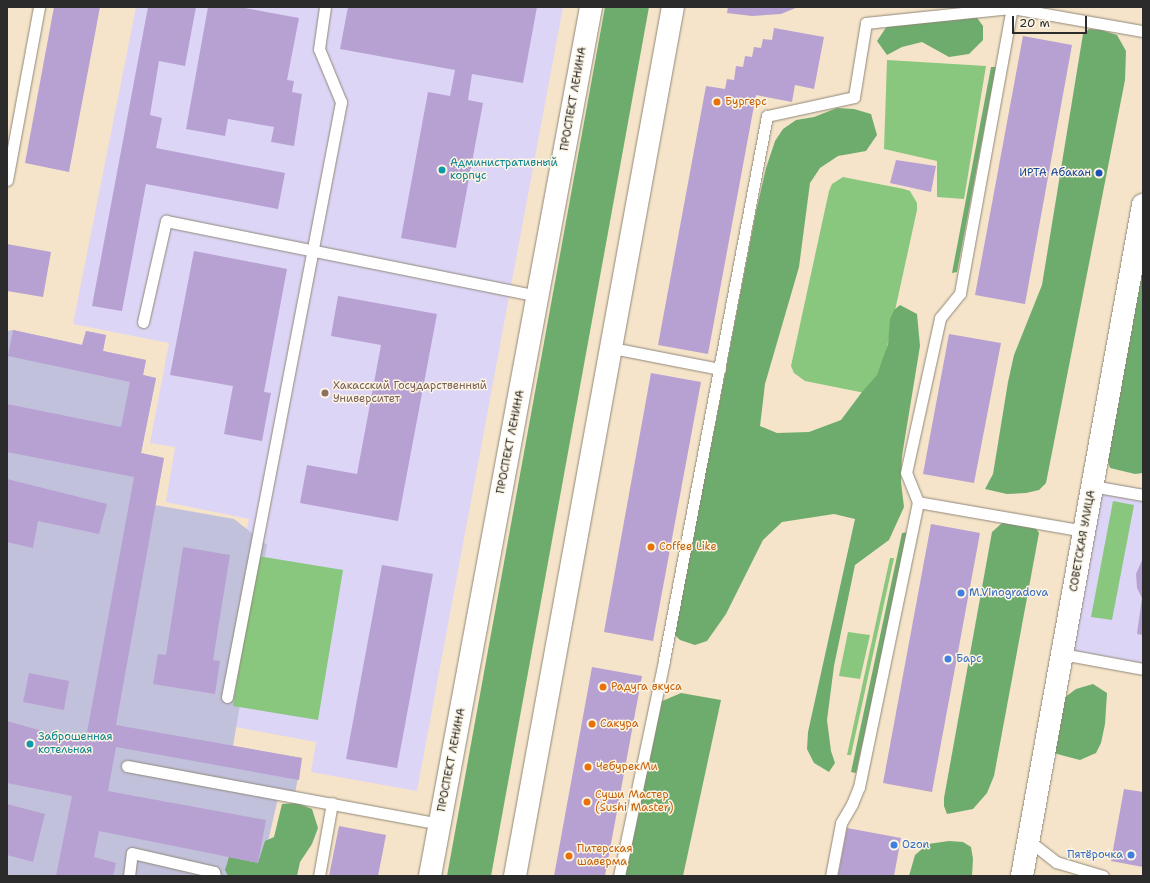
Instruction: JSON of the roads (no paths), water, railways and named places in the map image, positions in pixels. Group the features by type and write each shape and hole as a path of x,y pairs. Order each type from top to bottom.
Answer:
{"street":[{"name":"ПРОСПЕКТ ЛЕНИНА","path":"430,876 591,7"},
{"path":"515,876 674,7"},
{"name":"СОВЕТСКАЯ УЛИЦА","path":"1022,876 1143,205"}],"lane":[{"path":"7,180 40,7"},
{"path":"226,697 341,102 319,49 325,7"},
{"path":"619,876 664,660 767,116 854,98 866,23 1012,8 1143,31"},
{"path":"831,876 841,823 852,804 859,787 918,502 906,473 940,318 960,293 1012,8"},
{"path":"143,322 166,220 538,296"},
{"path":"612,348 720,369"},
{"path":"1092,486 1143,495"},
{"path":"918,502 1085,531"},
{"path":"1062,654 1143,669"},
{"path":"127,766 440,824"},
{"path":"318,876 332,803"},
{"path":"1028,840 1056,862 1103,876"},
{"path":"129,876 132,853 214,872 215,876"}],"place":[{"name":"Бургерс","path":"717,102"},
{"name":"Административный корпус","path":"442,170"},
{"name":"ИРТА Абакан","path":"1099,173"},
{"name":"Хакасский Государственный Университет","path":"325,393"},
{"name":"Coffee Like","path":"651,547"},
{"name":"M.Vinogradova","path":"961,593"},
{"name":"Барс","path":"948,659"},
{"name":"Радуга вкуса","path":"603,687"},
{"name":"Сакура","path":"592,724"},
{"name":"Заброшенная котельная","path":"30,744"},
{"name":"ЧебурекМи","path":"588,767"},
{"name":"Суши Мастер (Sushi Master)","path":"587,802"},
{"name":"Ozon","path":"894,845"},
{"name":"Пятёрочка","path":"1131,855"},
{"name":"Питерская шаверма","path":"569,856"}]}
